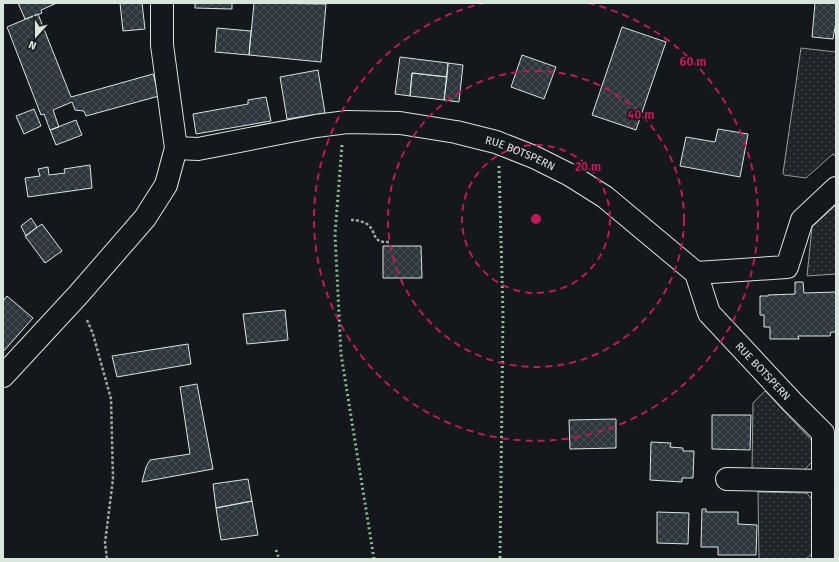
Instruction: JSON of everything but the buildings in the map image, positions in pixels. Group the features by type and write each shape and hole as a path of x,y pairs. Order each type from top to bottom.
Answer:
{"street":[{"path":"3,376 78,295 145,218 166,185 176,148 162,45 162,3"},
{"name":"RUE BOTSPERN","path":"176,148 198,149 316,126 347,122 400,123 456,132 502,145 534,157 570,175 605,197 696,273 709,313 793,403 830,431 823,481 822,559"},
{"path":"696,273 787,267 802,220 836,188"},
{"path":"727,479 823,481"}],"path":[{"path":"351,220 366,224 370,228 375,239 381,242 389,242"},
{"path":"78,295 93,334 111,400 112,479 104,543 107,559"}],"shaded area":[{"path":"801,48 836,52 836,157 833,154 806,178 784,175 783,173"},
{"path":"836,205 836,274 807,276 812,227"},
{"path":"765,391 813,442 812,462 804,470 752,469 753,403"},
{"path":"758,492 807,493 813,501 813,553 806,559 759,559"}],"hedge":[{"path":"342,145 335,234 341,354 374,559"},
{"path":"499,166 503,314 500,559"},
{"path":"276,550 279,559"}]}
